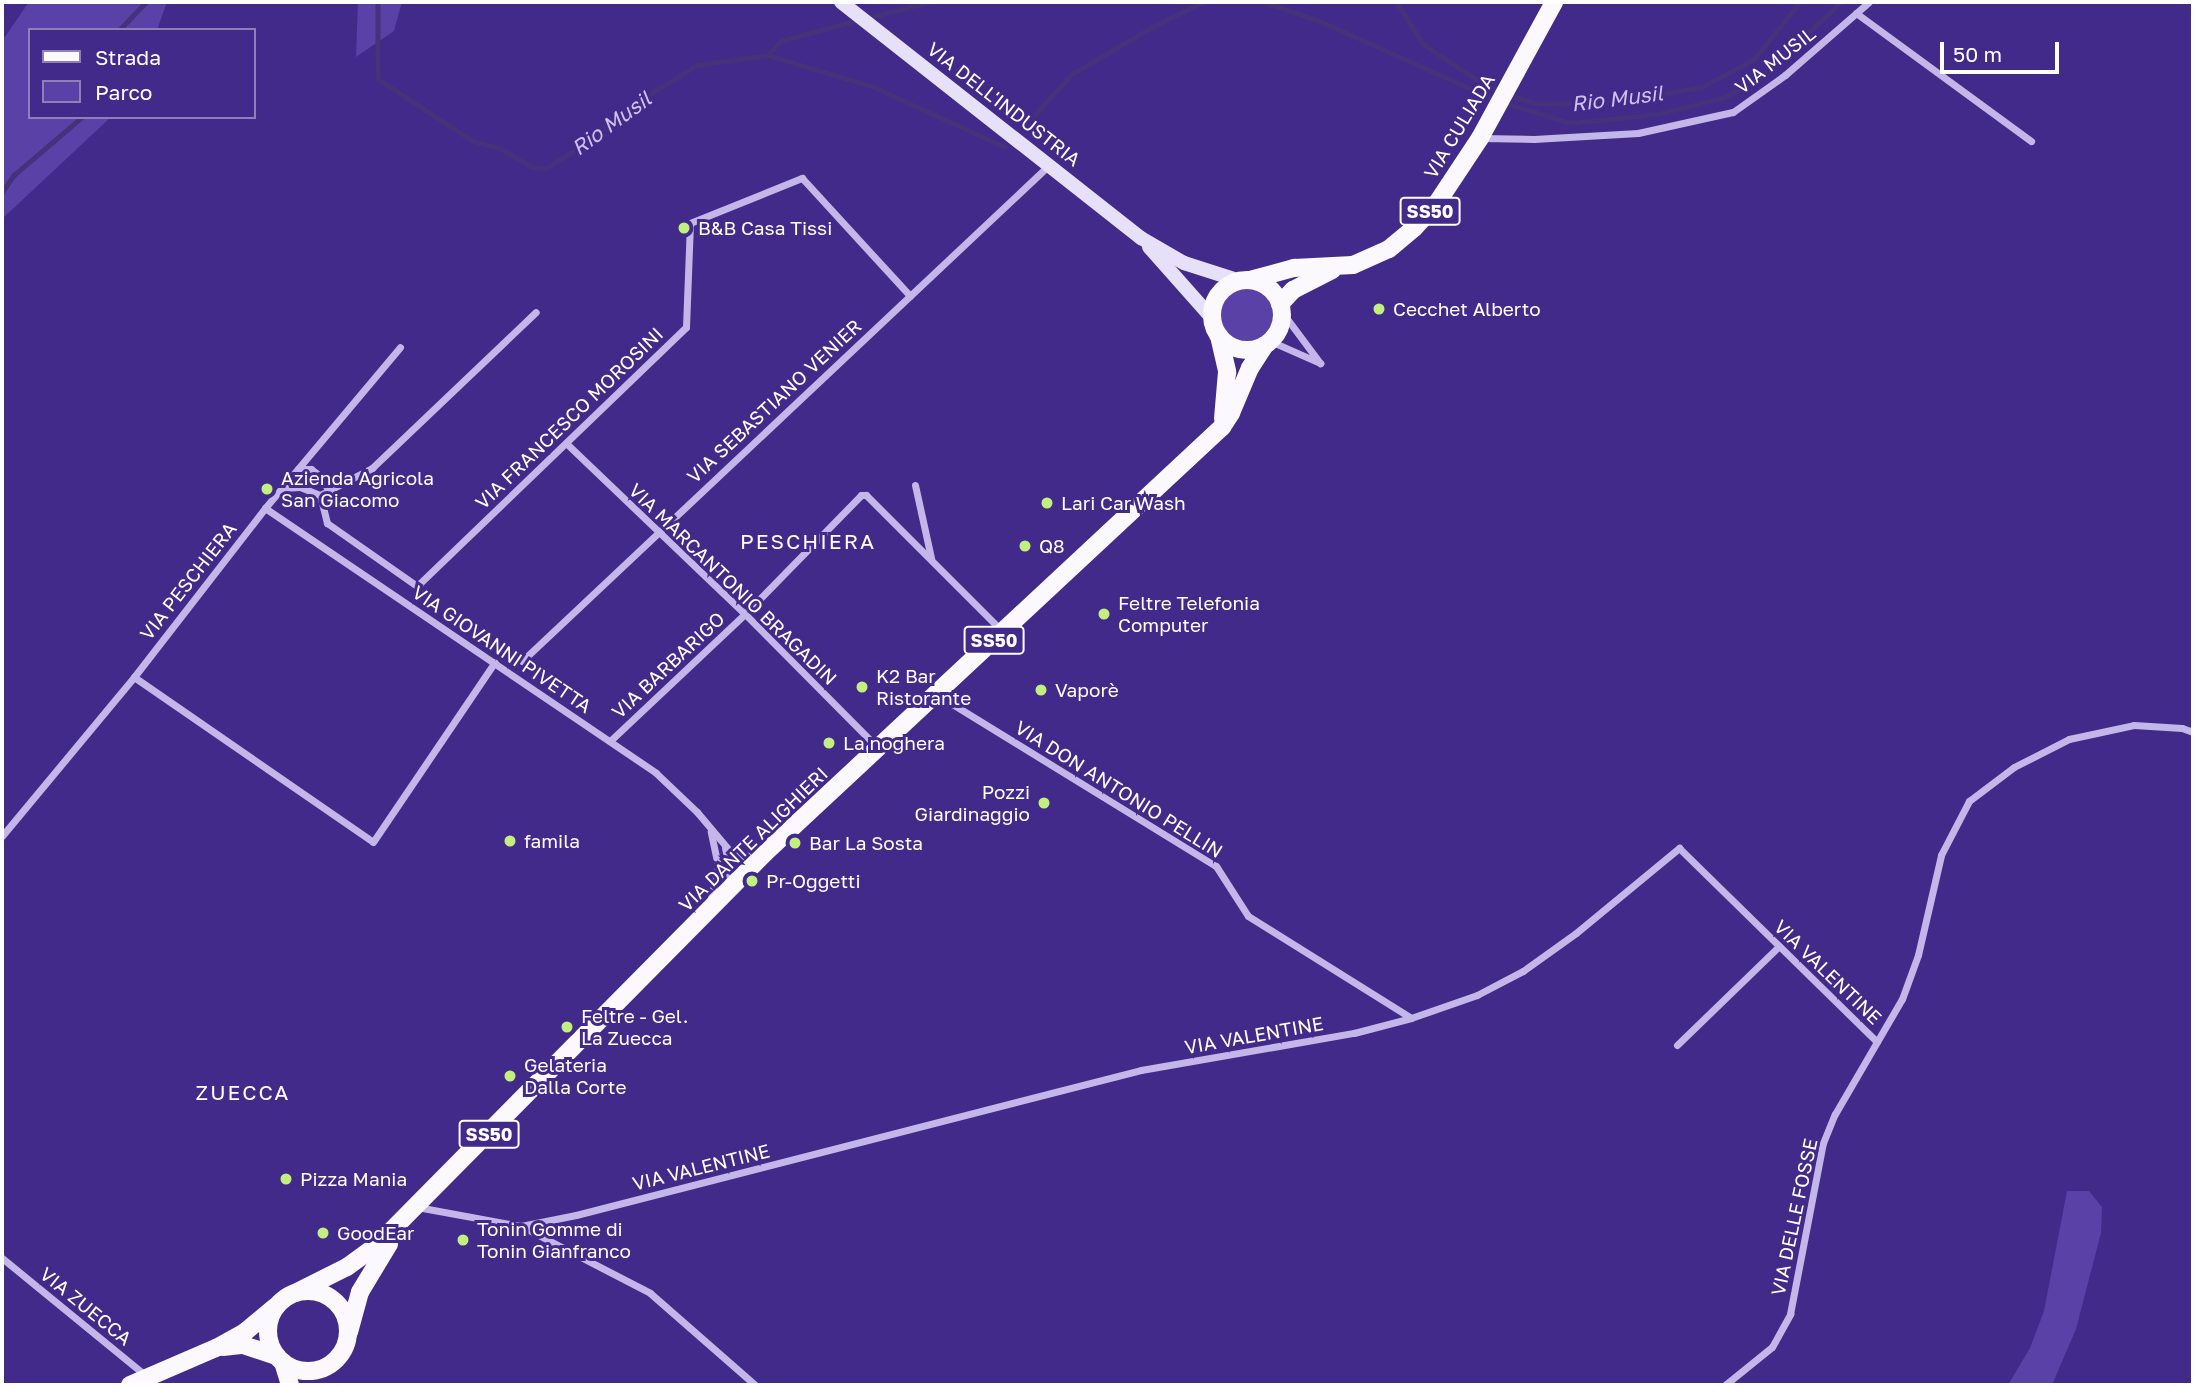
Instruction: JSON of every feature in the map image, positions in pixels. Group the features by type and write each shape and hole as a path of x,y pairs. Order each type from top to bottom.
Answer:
{"main road":[{"name":"VIA CULIADA","path":"1281,308 1308,281 1339,267 1380,254 1414,228 1437,203 1480,138 1554,2"},
{"name":"VIA CULIADA","path":"1245,281 1294,268 1339,267"},
{"path":"1245,281 1268,287 1281,308"},
{"name":"SS50","path":"1212,318 1213,308 1222,290 1245,281"},
{"name":"SS50","path":"1268,343 1278,331 1281,308"},
{"path":"1212,318 1227,372 1222,427"},
{"path":"1219,336 1240,349 1268,343"},
{"name":"VIA DANTE ALIGHIERI","path":"295,1293 363,1257 417,1207 765,852 1222,427 1231,413 1250,368 1268,343"},
{"name":"VIA DANTE ALIGHIERI","path":"345,1345 370,1272 417,1207"},
{"path":"130,1385 216,1348 255,1325 295,1293 320,1293 340,1308 348,1332 345,1345 314,1385"},
{"path":"275,1308 267,1332 290,1385"},
{"path":"216,1348 243,1345 300,1370 314,1371 327,1366"}],"street":[{"name":"VIA DELL'INDUSTRIA","path":"841,2 1141,238 1184,263 1245,281"},
{"name":"VIA MUSIL","path":"1480,138 1534,139 1638,133 1733,112 1785,75 1869,2"},
{"path":"1856,13 2031,141"},
{"name":"VIA SEBASTIANO VENIER","path":"522,661 1049,165"},
{"name":"VIA FRANCESCO MOROSINI","path":"320,495 327,523 416,586 686,327 690,223 802,178 910,296"},
{"name":"VIA DELL'INDUSTRIA","path":"1141,238 1212,318"},
{"path":"1268,343 1320,363 1281,308"},
{"path":"282,488 300,487 320,495 372,468 536,312"},
{"name":"VIA PESCHIERA","path":"2,836 134,677 265,508 400,347"},
{"name":"VIA MARCANTONIO BRAGADIN","path":"567,444 745,614 877,747"},
{"path":"298,469 311,469 320,476 329,491"},
{"path":"915,485 931,559 1003,632"},
{"name":"VIA BARBARIGO","path":"610,741 745,614 861,495 866,495 931,559"},
{"name":"VIA GIOVANNI PIVETTA","path":"265,508 495,662 671,785 725,847"},
{"path":"134,677 373,842 495,662"},
{"name":"VIA DON ANTONIO PELLIN","path":"936,693 1216,866 1248,916 1411,1018"},
{"name":"VIA DELLE FOSSE","path":"1725,1385 1772,1347 1790,1314 1823,1143 1835,1114 1902,999 1918,956 1941,855 1969,801 2014,767 2068,739 2134,725 2193,732"},
{"name":"VIA GIOVANNI PIVETTA","path":"706,914 718,866 709,828"},
{"path":"725,847 744,856 765,852"},
{"path":"720,899 729,878 725,847"},
{"name":"VIA VALENTINE","path":"521,1226 576,1215 1141,1070 1354,1033 1411,1018 1478,995 1523,971 1576,933 1679,848 1877,1042"},
{"path":"1676,1045 1779,946"},
{"path":"417,1207 521,1226 650,1293 755,1385"},
{"name":"VIA ZUECCA","path":"2,1258 150,1378"}],"green space":[{"path":"29,2 167,2 158,28 28,28 28,119 109,119 2,219 2,41"},
{"path":"358,2 402,2 394,31 356,57"},
{"path":"1247,283 1259,285 1270,292 1277,303 1277,327 1270,338 1259,345 1247,347 1235,345 1224,338 1217,327 1215,315 1217,303 1224,292 1235,285"},
{"path":"2067,1191 2089,1191 2102,1207 2101,1233 2076,1329 2052,1385 2008,1385 2030,1348 2044,1311"}],"waterway":[{"name":"Rio Musil","path":"121,28 146,2"},
{"name":"Rio Musil","path":"378,2 378,79 473,141 502,149 532,167 546,168 585,144 618,114 697,65 768,55 781,41 858,20"},
{"name":"Rio Musil","path":"867,18 930,2"},
{"path":"1031,119 1072,74 1154,26 1203,2"},
{"path":"1264,2 1320,21 1496,100"},
{"name":"Rio Musil","path":"1397,2 1423,44 1484,84 1501,91"},
{"name":"Rio Musil","path":"1509,95 1535,103 1600,104 1702,87 1754,59 1800,2"},
{"path":"1505,103 1571,123 1658,114 1722,98 1758,80 1841,2"},
{"path":"768,55 874,87 1005,147"},
{"name":"Rio Musil","path":"2,192 14,175 80,119"}],"place":[{"name":"B&B Casa Tissi","path":"684,228"},
{"name":"Cecchet Alberto","path":"1379,309"},
{"name":"Azienda Agricola San Giacomo","path":"267,489"},
{"name":"Lari Car Wash","path":"1047,503"},
{"name":"Q8","path":"1025,546"},
{"name":"Feltre Telefonia Computer","path":"1104,614"},
{"name":"K2 Bar Ristorante","path":"862,687"},
{"name":"Vaporè","path":"1041,690"},
{"name":"La noghera","path":"829,743"},
{"name":"Pozzi Giardinaggio","path":"1044,803"},
{"name":"famila","path":"510,841"},
{"name":"Bar La Sosta","path":"795,843"},
{"name":"Pr-Oggetti","path":"752,881"},
{"name":"Feltre - Gel. La Zuecca","path":"567,1027"},
{"name":"Gelateria Dalla Corte","path":"510,1076"},
{"name":"Pizza Mania","path":"286,1179"},
{"name":"GoodEar","path":"323,1233"},
{"name":"Tonin Gomme di Tonin Gianfranco","path":"463,1240"}],"district":[{"name":"PESCHIERA","path":"808,541"},
{"name":"ZUECCA","path":"243,1092"}]}
